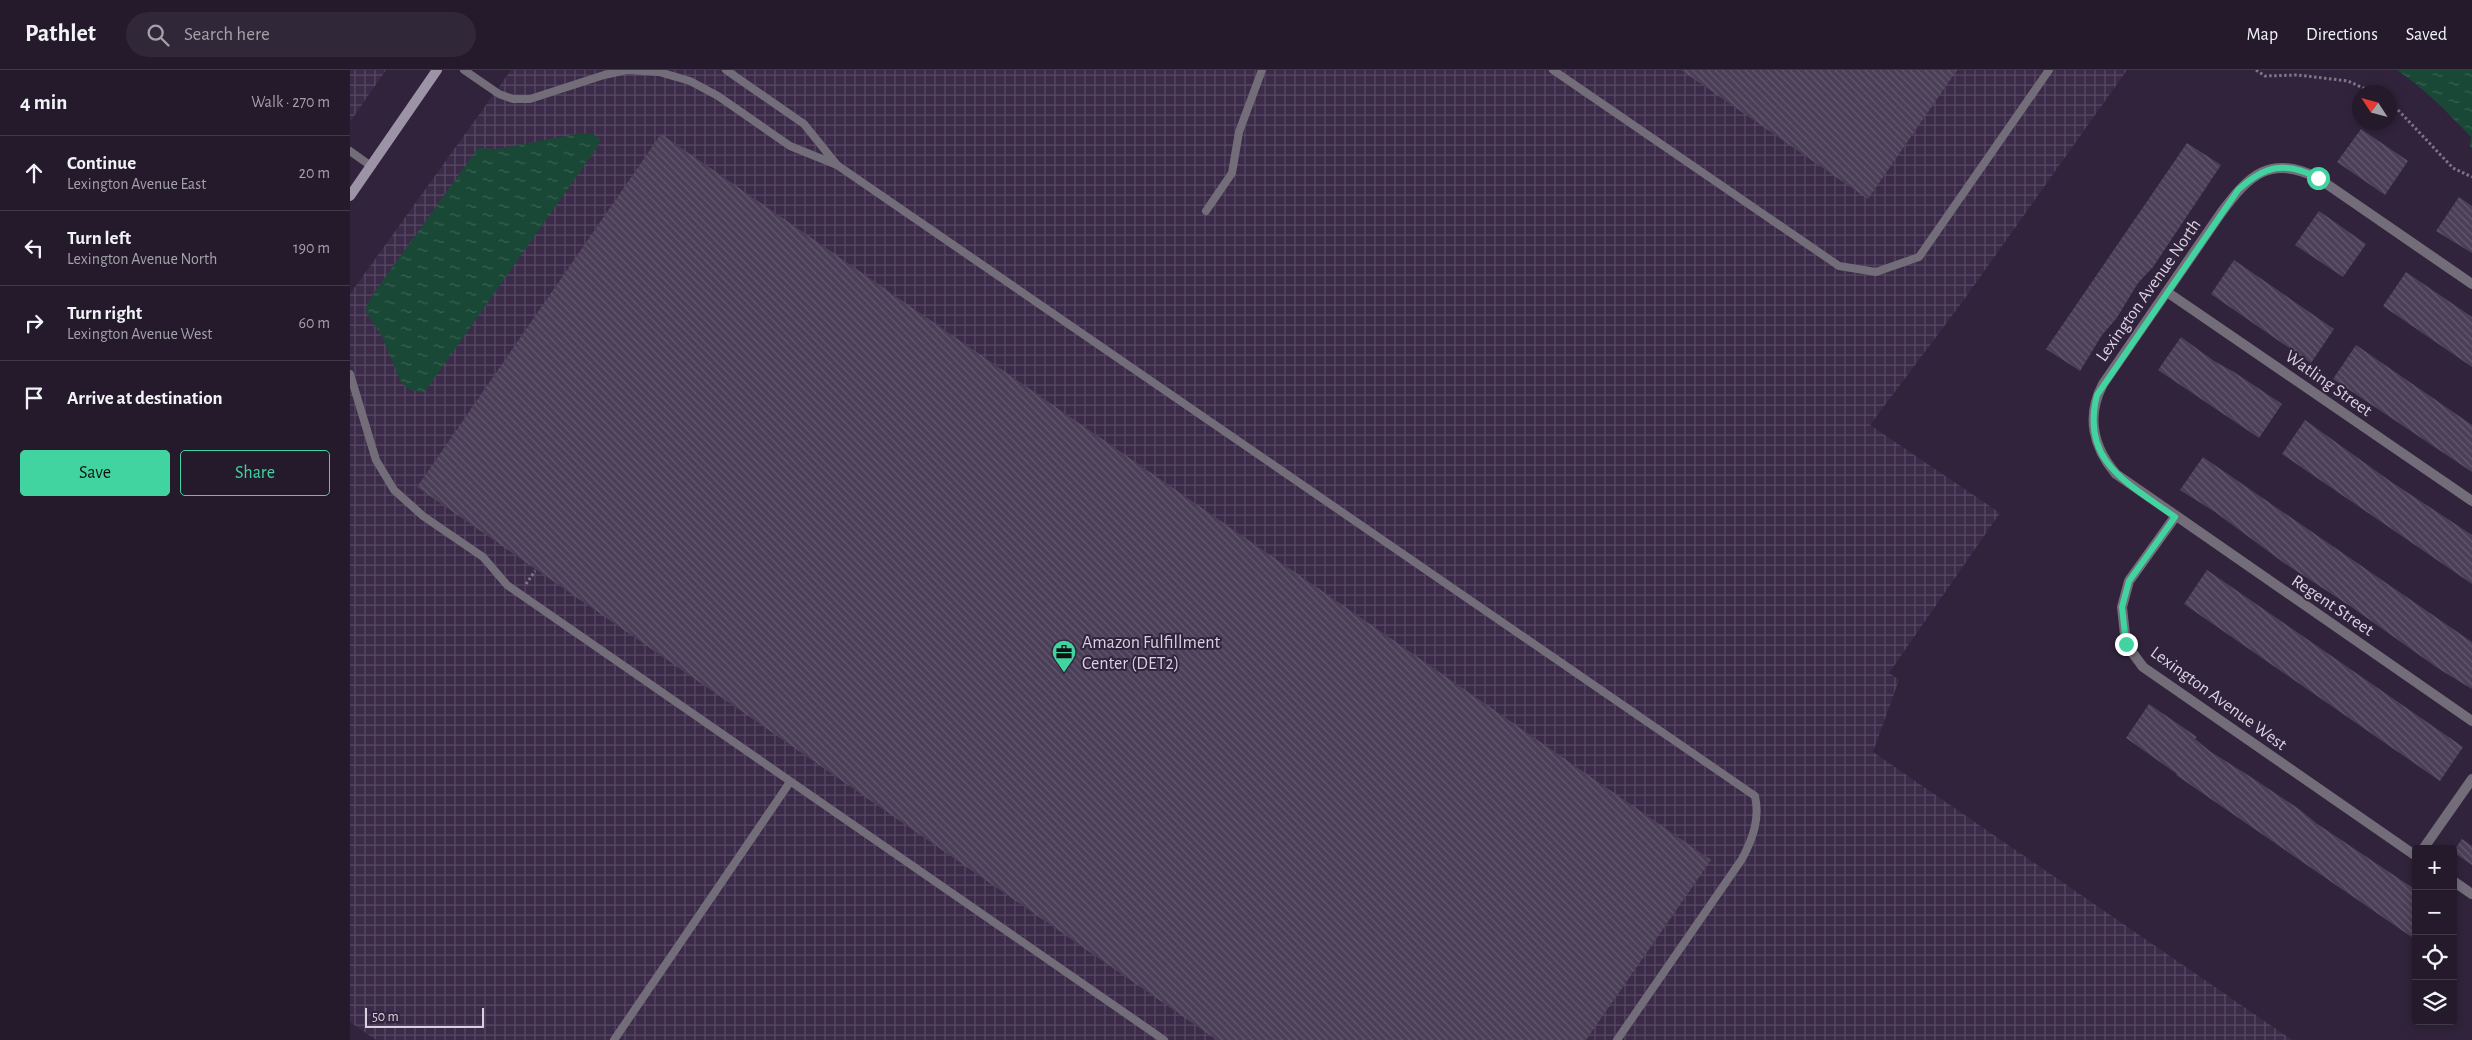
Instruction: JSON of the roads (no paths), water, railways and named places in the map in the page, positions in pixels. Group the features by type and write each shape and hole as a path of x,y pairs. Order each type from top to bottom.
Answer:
{"main road":[{"path":"350,196 437,70"}],"street":[{"name":"Lexington Avenue North","path":"2175,517 2122,479 2105,462 2093,433 2092,419 2097,395 2238,190 2252,177 2282,166 2299,169 2318,178 2472,284"},
{"name":"Watling Street","path":"2167,292 2472,501"},
{"name":"Regent Street","path":"2175,517 2472,720"},
{"name":"Lexington Avenue West","path":"2175,517 2129,581 2122,607 2126,644 2143,667 2412,853"},
{"path":"2426,845 2472,779"},
{"path":"2457,884 2472,894"}],"lane":[{"path":"464,70 499,94 513,99 530,99 604,75 627,70 659,72 690,81 718,96 790,146 836,165 1755,796 1758,811 1755,826 1742,858 1617,1040"},
{"path":"726,70 804,124 836,165"},
{"path":"1206,211 1232,173 1240,132 1262,70"},
{"path":"1553,70 1839,266 1876,272 1919,257 2049,70"},
{"path":"350,151 371,166"},
{"path":"350,374 376,460 394,490 423,516 482,558 498,577 521,597 1164,1040"},
{"path":"614,1040 790,782"}],"water":[{"path":"2397,70 2472,70 2472,149 2470,146 2471,137 2426,93"},
{"path":"581,133 593,134 600,139 598,146 424,393 408,389 401,382 382,337 365,310 373,294 478,148 497,149"}],"place":[{"name":"Amazon Fulfillment Center (DET2)","path":"1064,673"}]}
